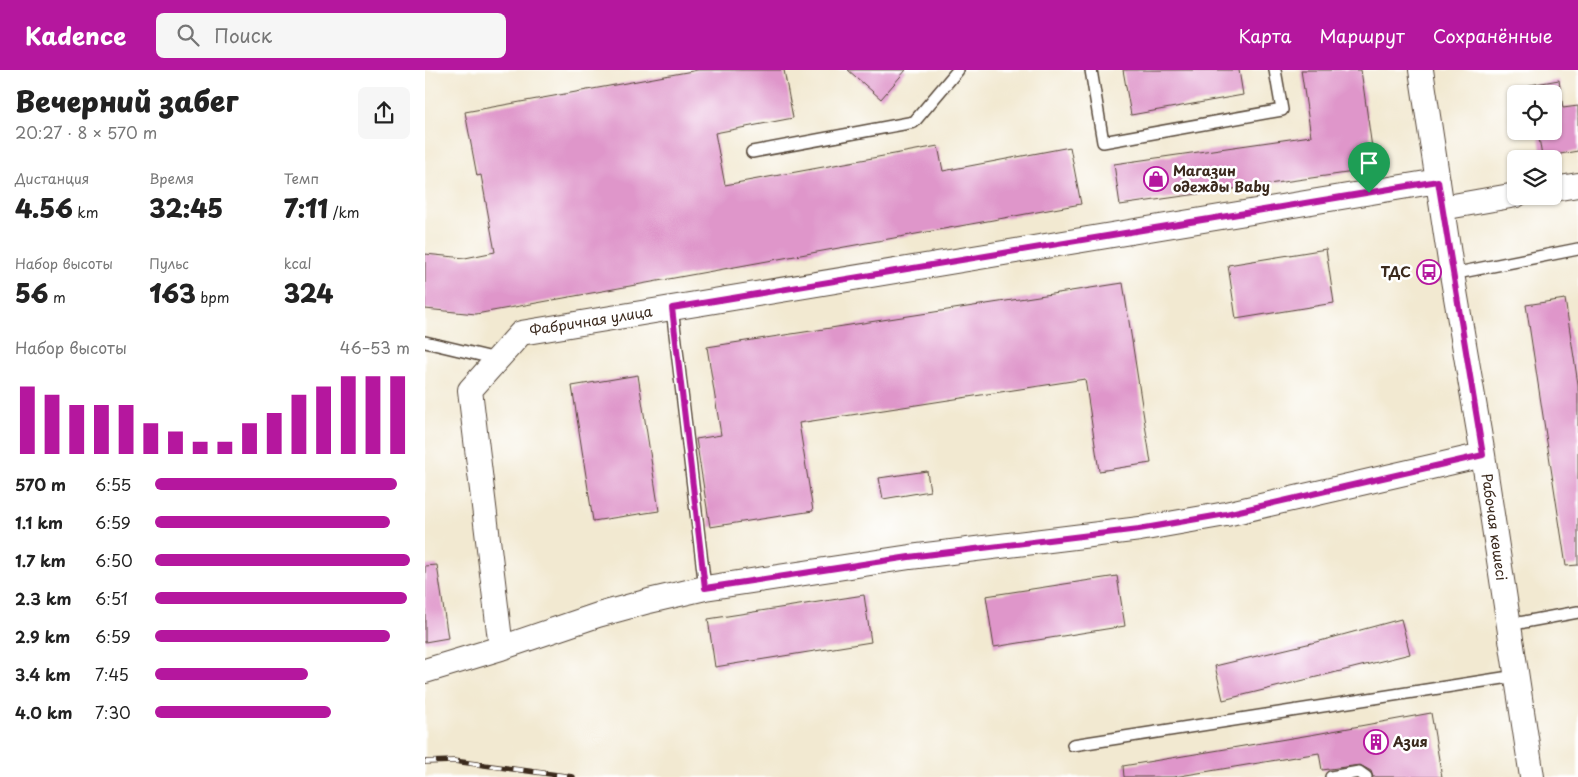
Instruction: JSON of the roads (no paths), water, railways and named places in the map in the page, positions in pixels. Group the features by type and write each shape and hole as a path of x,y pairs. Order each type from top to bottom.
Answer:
{"street":[{"name":"Рабочая көшесі","path":"1421,70 1452,274 1483,455 1532,777"},
{"name":"Фабричная улица","path":"501,648 470,390 521,333 1438,181"},
{"path":"1562,188 1578,185"},
{"path":"1442,208 1507,197"},
{"path":"425,671 501,648 598,615 705,588 909,557 1149,527 1226,514 1483,455"}],"lane":[{"path":"752,152 913,122 957,70"},
{"path":"1091,70 1103,142 1282,110 1275,70"},
{"path":"1452,274 1578,249"},
{"path":"672,308 705,588"},
{"path":"425,342 497,359"},
{"path":"1508,625 1578,612"},
{"path":"1073,745 1516,676"},
{"path":"1331,777 1359,772 1366,777"}],"railway":[{"path":"425,762 454,761 573,777"}],"place":[{"name":"Магазин одежды Baby","path":"1156,179"},
{"name":"ТДС","path":"1429,272"},
{"name":"Азия","path":"1376,742"}]}
